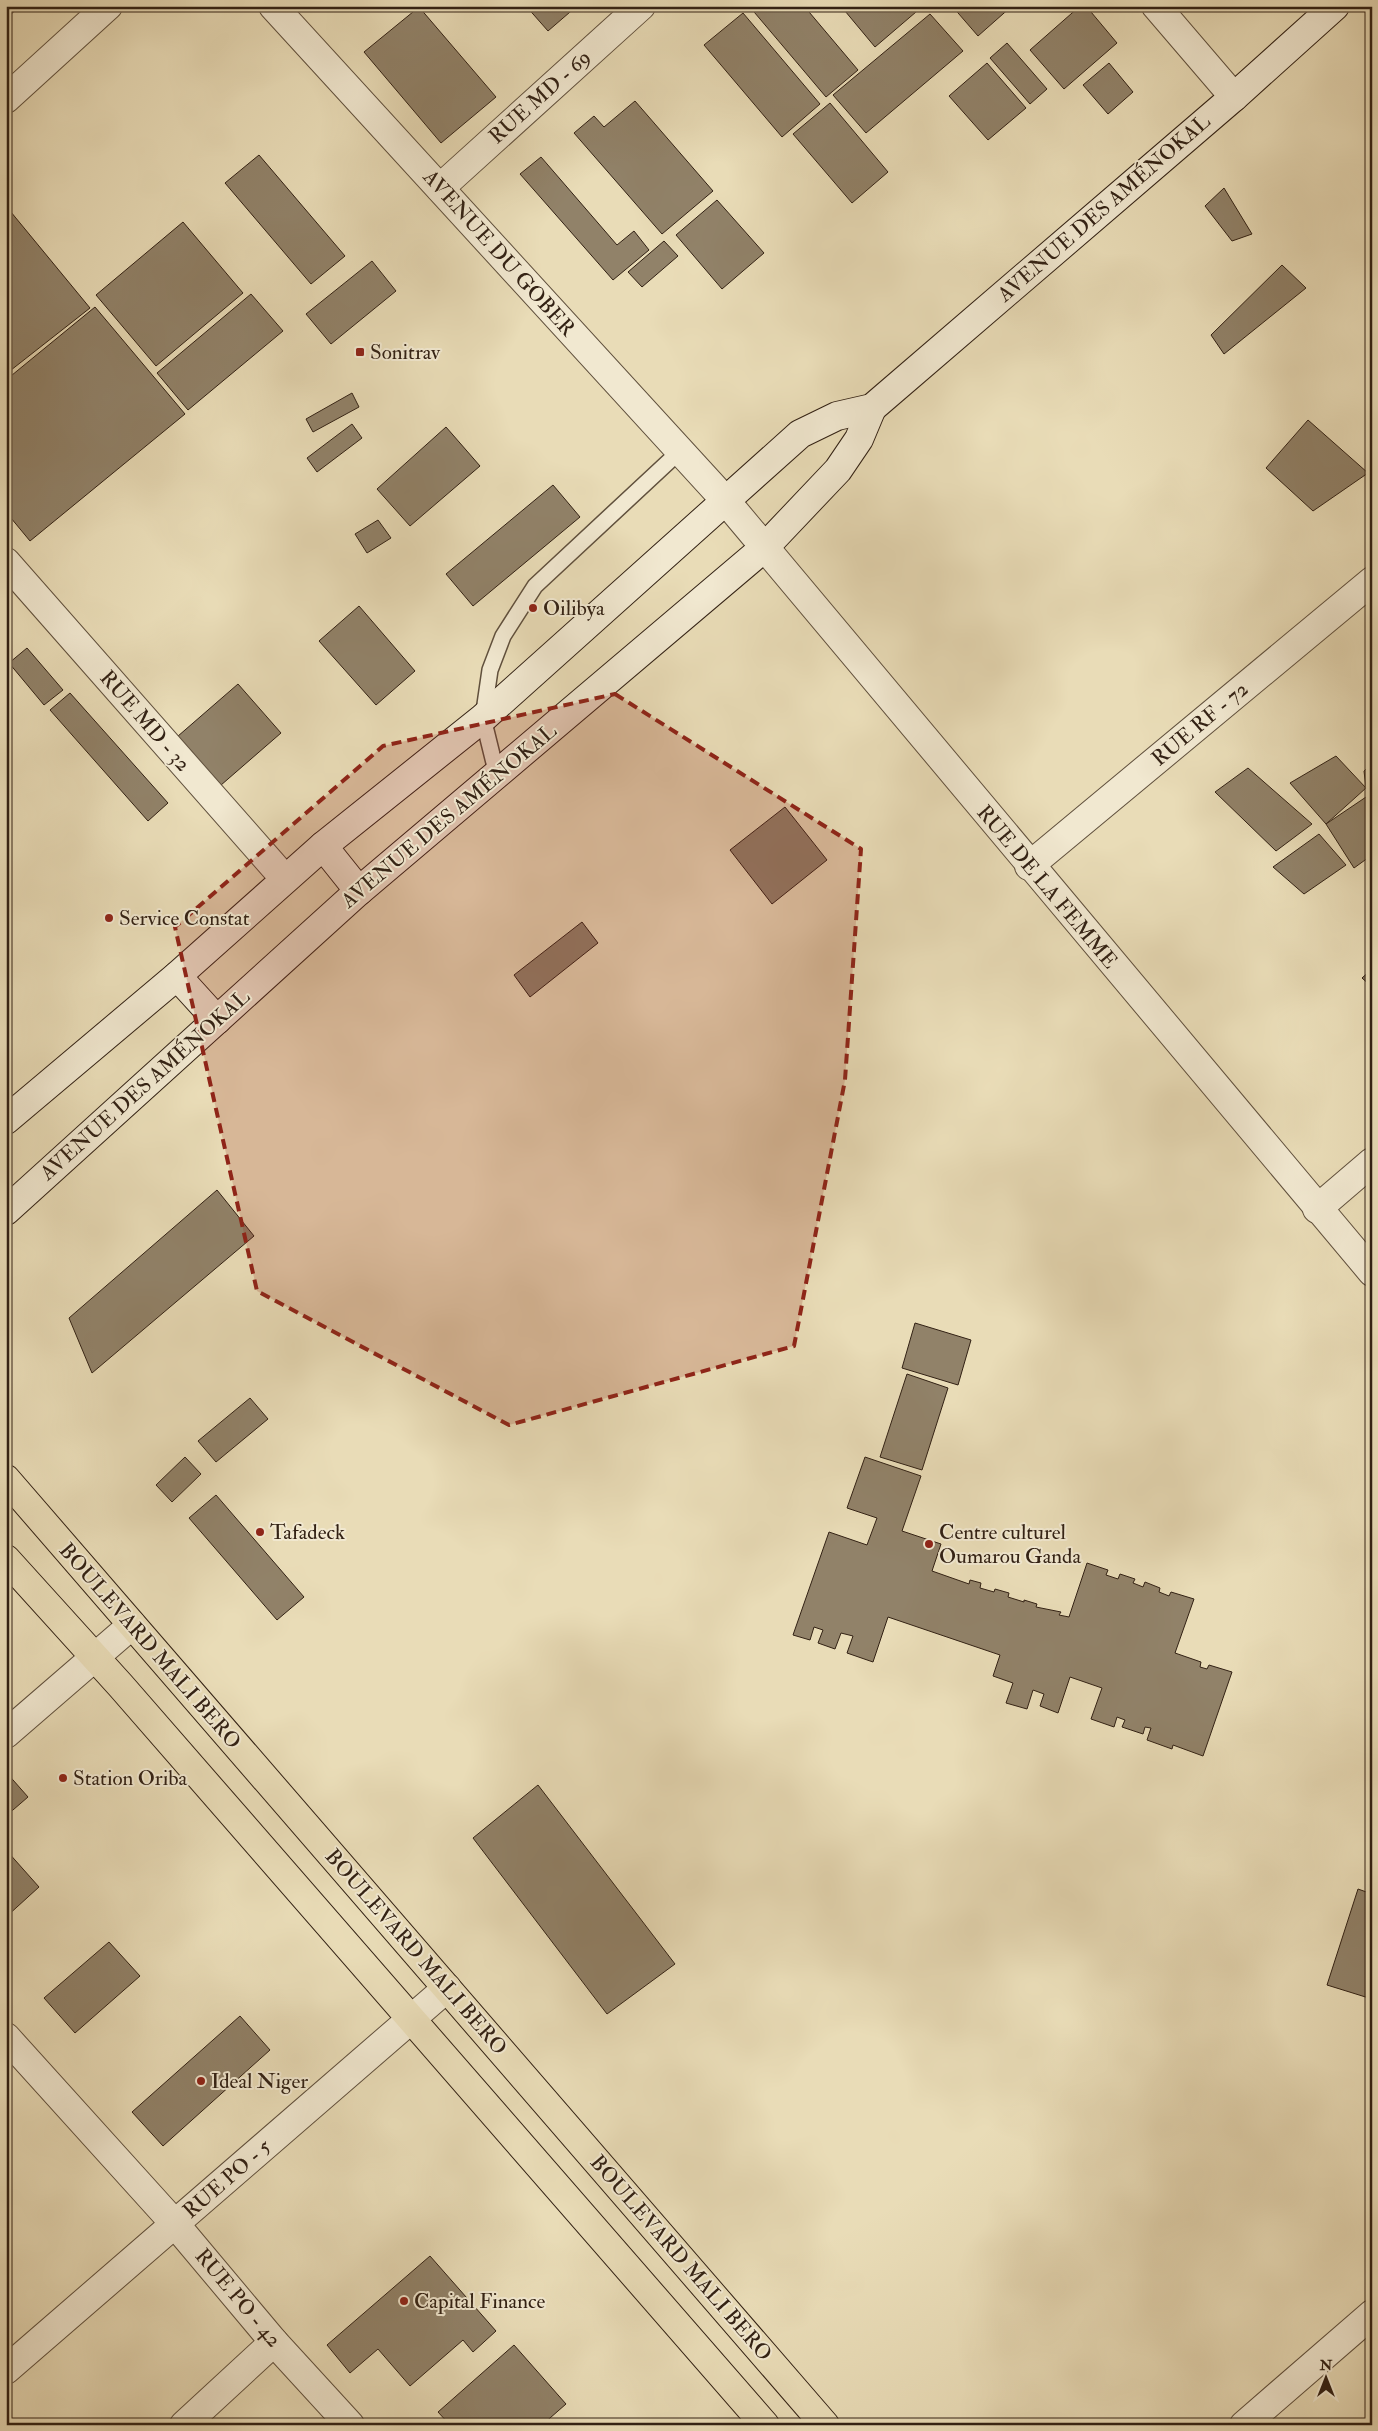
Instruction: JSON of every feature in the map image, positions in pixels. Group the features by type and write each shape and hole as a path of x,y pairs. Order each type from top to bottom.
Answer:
{"main road":[{"name":"BOULEVARD MALI BERO","path":"6,1479 825,2425"},
{"path":"6,1559 95,1657 765,2425"}],"street":[{"path":"6,99 108,6"},
{"name":"AVENUE DU GOBER","path":"274,6 725,500"},
{"name":"RUE MD - 69","path":"440,188 640,6"},
{"path":"1156,6 1234,97"},
{"name":"AVENUE DES AMÉNOKAL","path":"6,1211 359,891 764,548 838,470 859,439 872,408 1234,97 1336,6"},
{"name":"AVENUE DES AMÉNOKAL","path":"6,1120 176,976 324,846 483,718 800,434 836,416 872,408"},
{"name":"RUE DE LA FEMME","path":"725,500 1029,866 1372,1272"},
{"name":"RUE MD - 32","path":"6,562 285,879"},
{"name":"RUE RF - 72","path":"1029,866 1372,582"},
{"path":"324,846 359,891"},
{"path":"176,976 217,1020"},
{"path":"1317,1209 1372,1162"},
{"path":"6,1734 132,1625"},
{"name":"RUE PO - 5","path":"6,2370 447,1988"},
{"name":"RUE PO - 42","path":"6,2037 175,2224 274,2342 350,2425"},
{"path":"1244,2425 1372,2314"},
{"path":"184,2425 274,2342"}],"lane":[{"path":"497,775 483,718 490,670 503,636 535,586 680,451"}],"highlighted area":[{"path":"615,694 861,849 845,1080 794,1346 509,1425 257,1291 175,927 383,746"}],"building":[{"path":"6,6 20,6 6,19"},
{"path":"526,6 577,6 548,31"},
{"path":"749,6 804,6 858,70 826,97"},
{"path":"850,6 923,6 875,47 845,11"},
{"path":"952,6 1012,6 978,36"},
{"path":"1080,6 1086,6 1117,43 1064,89 1030,50"},
{"path":"419,7 496,97 441,143 364,52"},
{"path":"743,13 820,104 782,137 704,45"},
{"path":"930,14 963,51 866,133 833,95"},
{"path":"1007,43 1047,89 1030,104 990,58"},
{"path":"987,63 1026,108 988,140 949,96"},
{"path":"1109,63 1133,92 1108,114 1083,85"},
{"path":"635,101 713,191 662,234 574,133 594,116 604,127"},
{"path":"830,103 888,172 852,203 793,134"},
{"path":"259,155 345,256 311,284 225,183"},
{"path":"541,157 617,245 634,231 649,250 613,280 520,174"},
{"path":"1224,188 1252,234 1232,241 1205,206"},
{"path":"717,200 764,253 722,289 676,235"},
{"path":"6,206 90,308 6,374"},
{"path":"183,222 243,293 156,366 96,295"},
{"path":"664,241 678,256 642,287 628,272"},
{"path":"372,261 396,291 331,344 306,314"},
{"path":"1282,265 1306,288 1224,354 1211,335"},
{"path":"251,294 283,331 188,410 157,373"},
{"path":"95,307 185,414 30,541 6,512 6,380"},
{"path":"352,393 359,407 313,432 306,419"},
{"path":"1308,420 1368,473 1313,511 1266,468"},
{"path":"352,424 362,438 317,472 307,458"},
{"path":"446,427 480,466 410,526 377,489"},
{"path":"553,485 580,517 473,606 446,574"},
{"path":"378,520 391,538 367,553 355,534"},
{"path":"359,606 415,671 376,705 319,641"},
{"path":"27,648 63,690 44,705 9,663"},
{"path":"238,684 281,733 213,792 170,743"},
{"path":"70,693 168,803 148,821 50,710"},
{"path":"1336,756 1366,788 1326,824 1290,783"},
{"path":"1372,763 1372,784 1366,788 1364,771"},
{"path":"1248,768 1312,824 1276,851 1215,792"},
{"path":"1369,795 1372,799 1372,855 1354,868 1326,824"},
{"path":"785,807 827,860 772,904 730,850"},
{"path":"1319,834 1346,865 1304,894 1273,867"},
{"path":"582,922 598,943 530,997 514,975"},
{"path":"1372,969 1372,987 1362,978"},
{"path":"217,1190 254,1236 92,1373 69,1318"},
{"path":"915,1323 971,1340 958,1385 902,1368"},
{"path":"907,1374 948,1388 922,1470 880,1457"},
{"path":"250,1398 268,1419 216,1462 198,1441"},
{"path":"185,1457 201,1474 172,1502 156,1485"},
{"path":"865,1457 921,1476 902,1531 941,1544 932,1571 969,1584 970,1580 981,1583 980,1588 994,1592 995,1589 1009,1593 1008,1597 1037,1604 1036,1607 1061,1612 1059,1615 1069,1617 1087,1563 1108,1570 1106,1575 1118,1579 1120,1574 1135,1579 1133,1583 1143,1587 1145,1582 1160,1588 1159,1592 1169,1596 1171,1592 1194,1599 1175,1653 1201,1662 1200,1667 1207,1669 1209,1665 1232,1672 1203,1756 1173,1745 1172,1749 1147,1740 1151,1728 1145,1727 1143,1734 1122,1727 1125,1720 1117,1717 1114,1727 1091,1719 1102,1688 1070,1677 1058,1713 1040,1706 1044,1694 1033,1690 1027,1709 1006,1703 1013,1683 993,1676 1000,1655 888,1617 873,1662 847,1653 853,1636 841,1633 835,1649 818,1643 823,1630 814,1627 810,1640 793,1635 829,1532 867,1545 877,1518 847,1508"},
{"path":"216,1495 304,1597 277,1620 189,1518"},
{"path":"6,1772 28,1797 6,1816"},
{"path":"538,1785 675,1964 607,2014 473,1838"},
{"path":"6,1852 39,1887 6,1917"},
{"path":"1358,1889 1372,1894 1372,1999 1327,1985"},
{"path":"109,1942 140,1976 75,2033 44,1998"},
{"name":"Ideal Niger","path":"240,2016 270,2050 163,2146 132,2112"},
{"path":"430,2256 496,2331 473,2352 463,2340 410,2386 378,2349 350,2373 327,2345"},
{"path":"514,2345 566,2404 542,2425 450,2425 438,2412"}],"place":[{"name":"Sonitrav","path":"360,352"},
{"name":"Oilibya","path":"533,608"},
{"name":"Service Constat","path":"109,918"},
{"name":"Tafadeck","path":"260,1532"},
{"name":"Centre culturel Oumarou Ganda","path":"929,1544"},
{"name":"Station Oriba","path":"63,1778"},
{"name":"Ideal Niger","path":"201,2081"},
{"name":"Capital Finance","path":"404,2301"}]}
